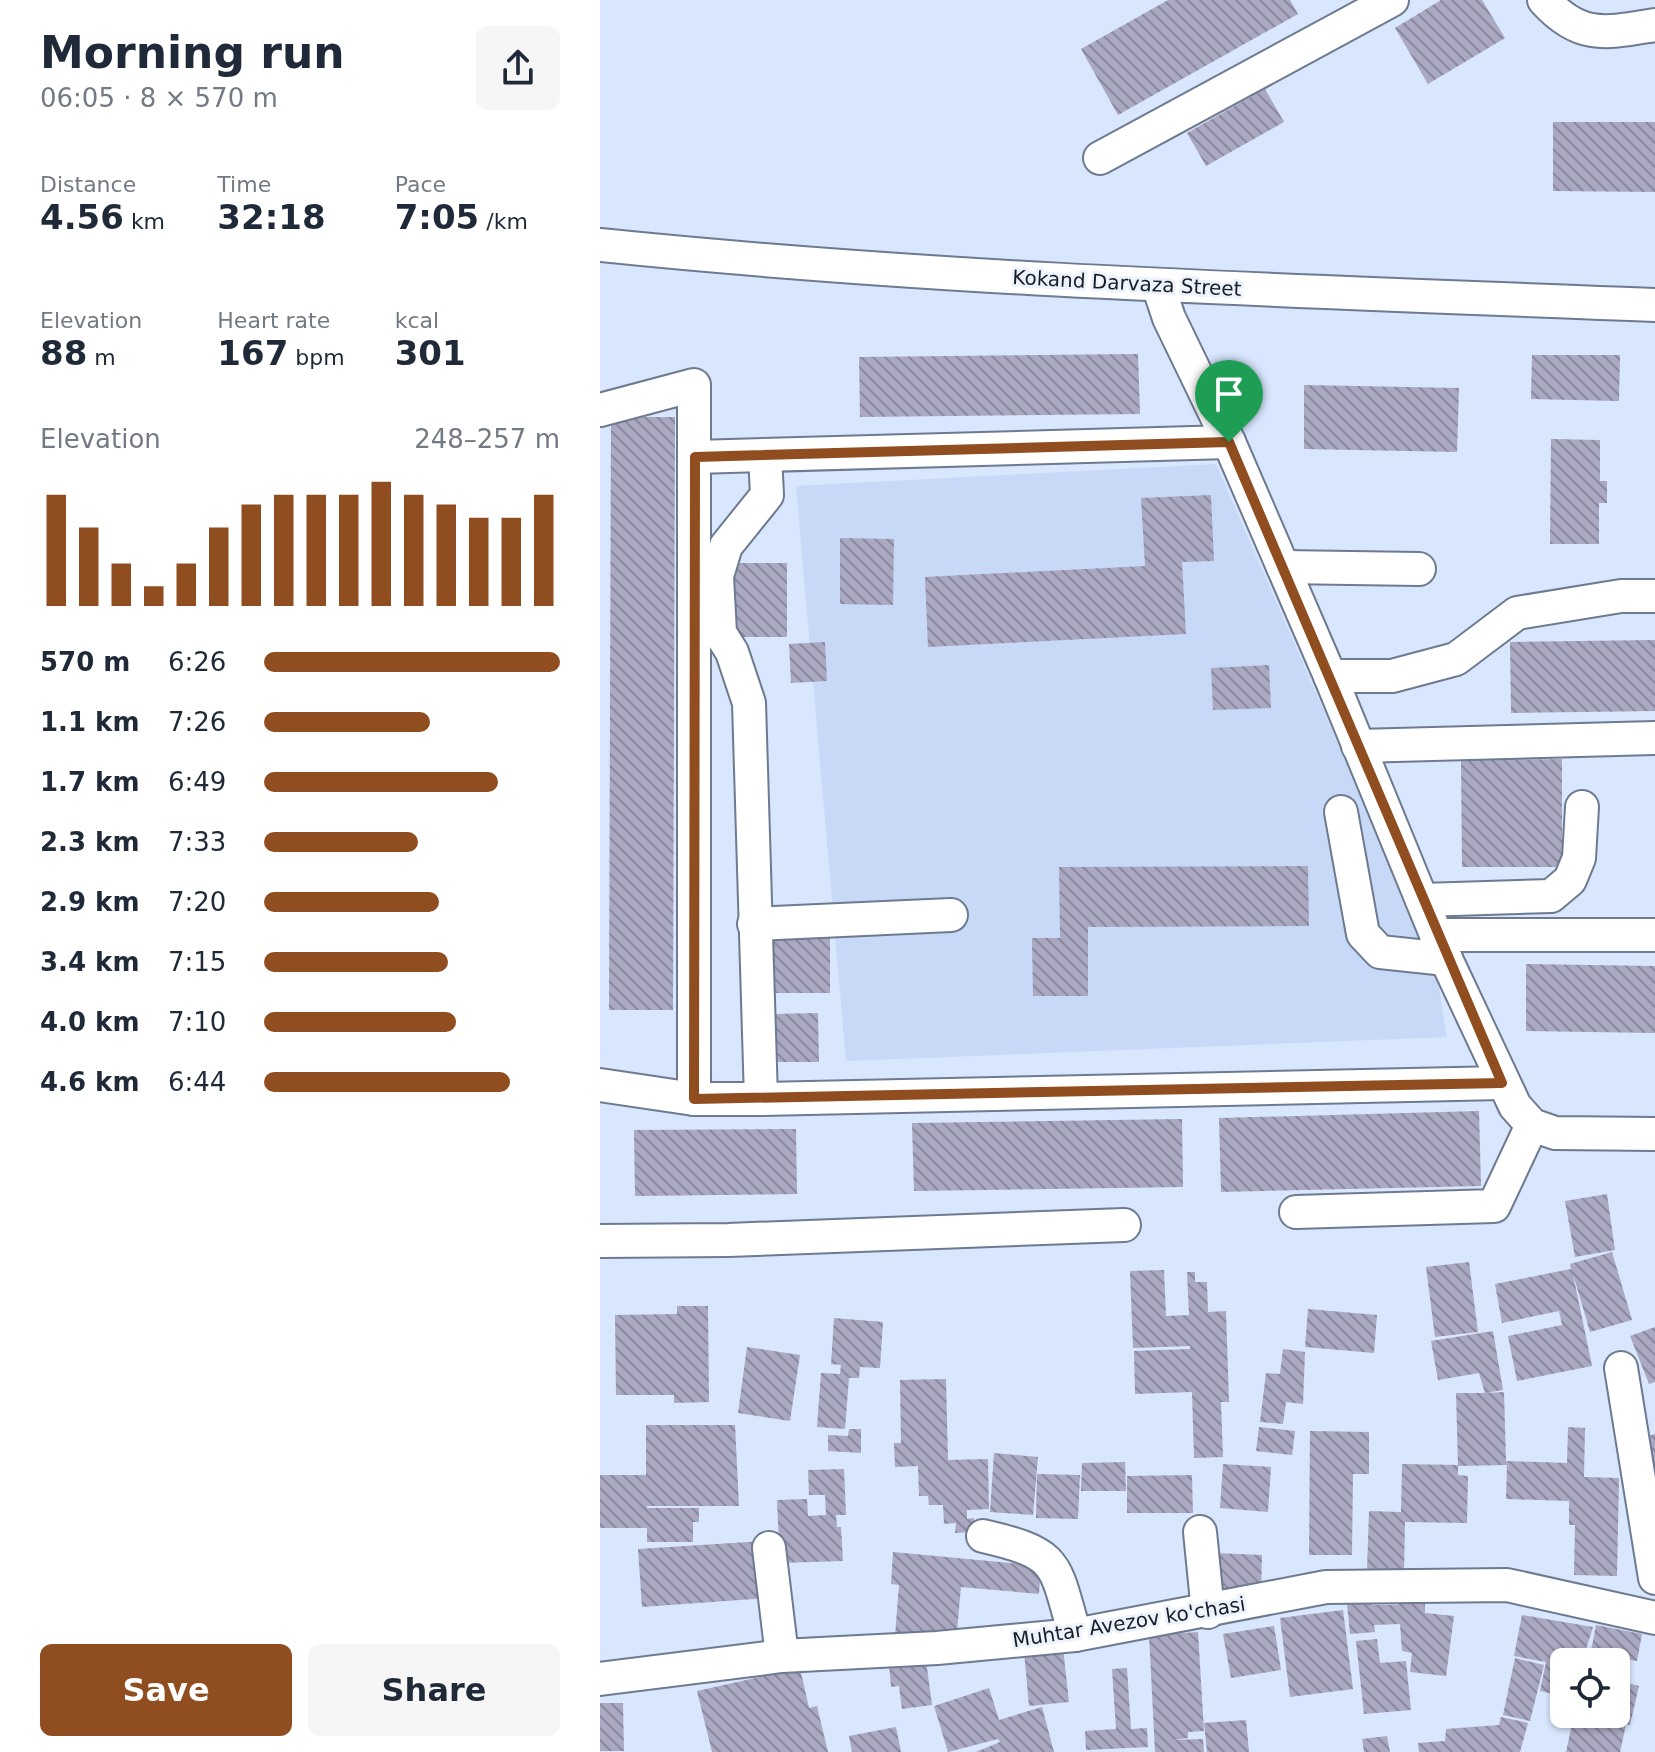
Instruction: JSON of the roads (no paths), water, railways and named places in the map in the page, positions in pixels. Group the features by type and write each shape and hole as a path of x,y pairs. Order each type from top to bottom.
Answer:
{"street":[{"path":"1100,158 1392,0"},
{"path":"1544,0 1557,15 1584,31 1620,31 1655,25"},
{"name":"Kokand Darvaza Street","path":"600,245 822,267 1158,285 1655,305"},
{"path":"1158,285 1169,318 1229,442 1330,676 1441,947 1502,1083 1532,1125 1555,1133 1579,1136 1655,1134"},
{"path":"600,410 694,385 694,1099"},
{"path":"695,457 1229,442"},
{"path":"761,1099 749,703 732,652 720,633 717,576 726,546 767,495 765,455"},
{"path":"1283,567 1419,569"},
{"path":"1330,676 1392,676 1456,659 1517,613 1621,596 1655,596"},
{"path":"1358,746 1655,738"},
{"path":"1422,900 1551,896 1570,880 1579,858 1582,807"},
{"path":"1341,812 1363,934 1380,952 1655,935"},
{"path":"754,924 951,915"},
{"path":"600,1085 694,1099 761,1099 1502,1083"},
{"path":"1296,1212 1494,1206 1532,1125"},
{"path":"600,1241 728,1240 1124,1225"},
{"path":"1621,1368 1655,1578"},
{"path":"1200,1532 1208,1612"},
{"path":"983,1536 1024,1545 1055,1566 1075,1635"},
{"path":"769,1548 782,1656"},
{"name":"Muhtar Avezov ko'chasi","path":"600,1679 782,1656 937,1648 1075,1635 1326,1587 1507,1585 1655,1618"}]}
